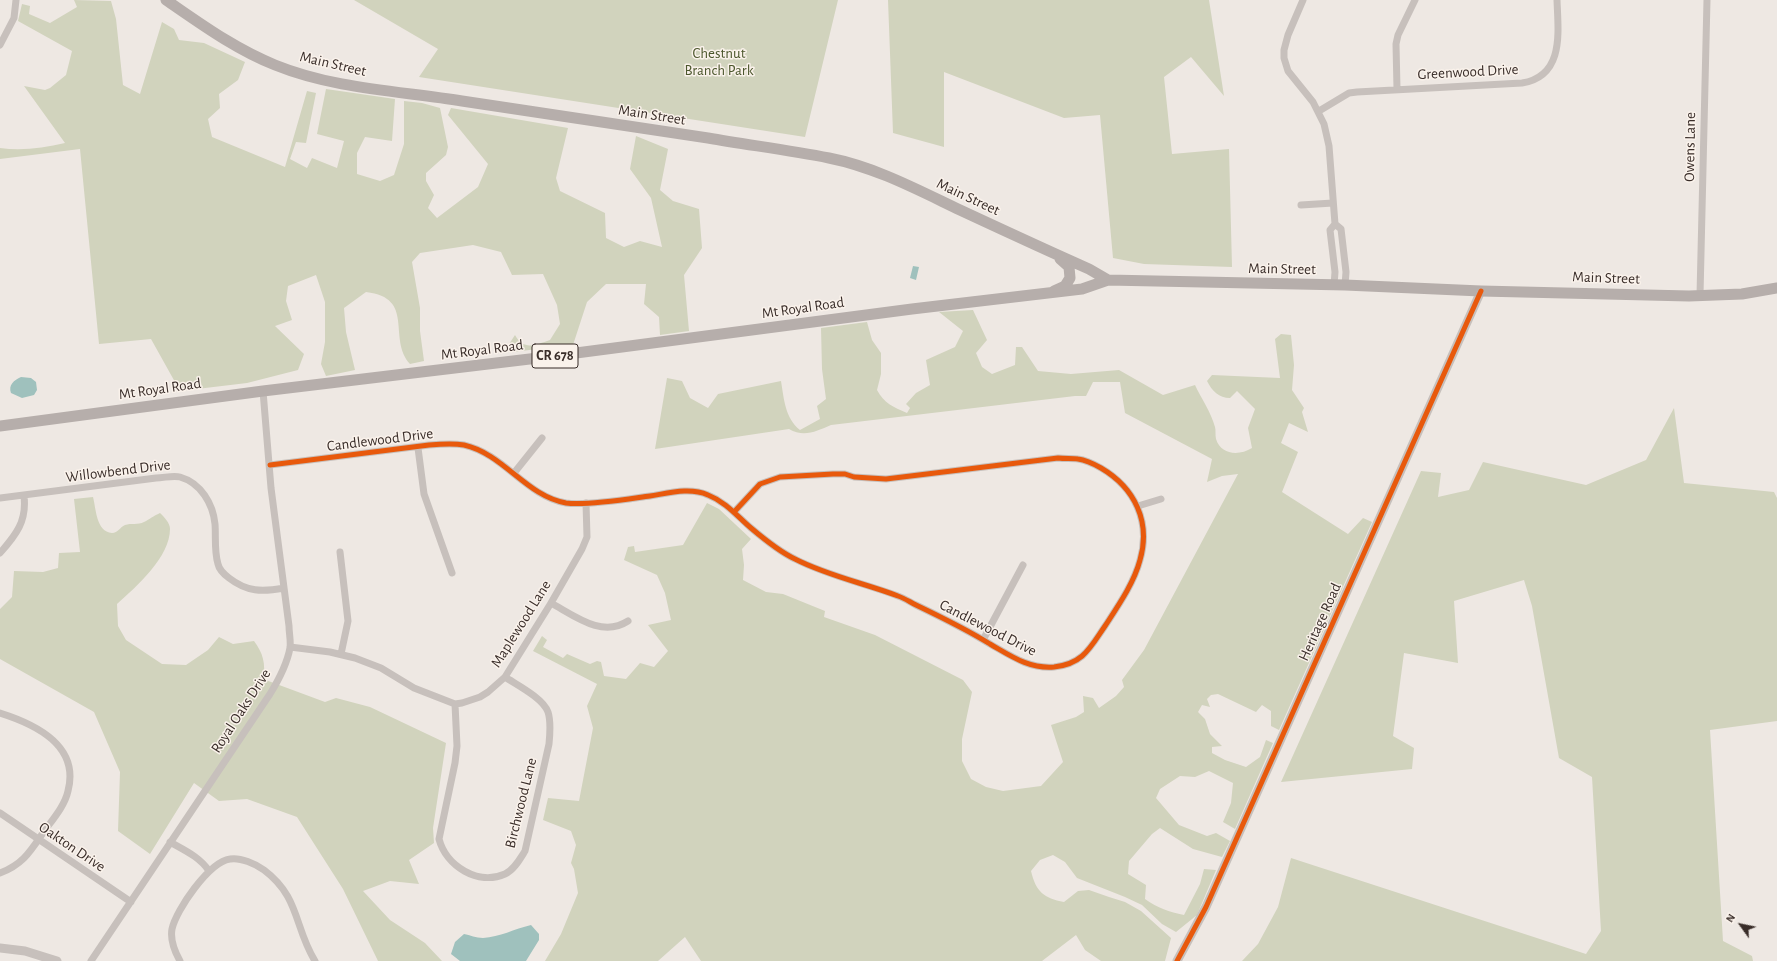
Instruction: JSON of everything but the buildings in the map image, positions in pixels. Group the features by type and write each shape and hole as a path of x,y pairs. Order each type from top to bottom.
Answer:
{"main road":[{"name":"Main Street","path":"166,0 213,32 242,49 275,65 312,77 406,94 641,128 831,158 874,171 1089,269 1108,280 1339,285 1481,291 1700,296 1756,293 1777,288"},
{"path":"1044,249 1064,261 1069,267 1071,274 1065,286 1047,293"},
{"name":"Mt Royal Road","path":"0,426 263,390 538,358 905,310 1088,288 1108,280"}],"street":[{"path":"0,44 14,18 16,0"},
{"path":"1303,0 1288,35 1284,50 1284,58 1288,71 1319,111 1328,134 1334,224 1330,230 1335,272 1339,285"},
{"path":"1397,89 1396,44 1398,34 1415,0"},
{"name":"Greenwood Drive","path":"1319,111 1349,93 1397,89 1522,83 1535,79 1552,63 1557,52 1557,0"},
{"name":"Owens Lane","path":"1700,296 1707,0"},
{"path":"1301,205 1333,203"},
{"path":"1334,224 1341,229 1346,272 1339,285"},
{"name":"Heritage Road","path":"1177,961 1209,900 1481,291"},
{"name":"Royal Oaks Drive","path":"91,961 270,694 282,671 290,647 289,626 271,488 263,390"},
{"path":"514,474 542,438"},
{"name":"Candlewood Drive","path":"270,465 418,448 440,444 463,445 490,456 532,489 548,498 570,503 632,499 679,491 696,491 709,495 735,511 752,529 795,559 900,596 942,616 1020,661 1038,667 1054,667 1072,664 1083,656 1112,616 1129,585 1140,561 1143,545 1143,525 1138,506 1131,494 1107,472 1079,459 1058,458 886,479 854,477 845,474 780,477 760,484 735,511"},
{"path":"418,448 424,494 452,573"},
{"name":"Willowbend Drive","path":"0,498 156,478 179,477 186,479 206,496 212,508 215,522 218,565 225,576 235,583 250,590 270,591 284,588"},
{"path":"0,553 13,537 23,520 25,512 24,496"},
{"path":"1138,506 1161,499"},
{"name":"Maplewood Lane","path":"455,704 480,697 488,692 504,677 552,603 582,549 587,537 586,503"},
{"path":"340,552 348,621 341,654"},
{"path":"983,640 1023,566"},
{"path":"552,603 579,619 600,628 621,626 628,621"},
{"path":"290,647 341,654 367,662 414,688 455,704"},
{"name":"Birchwood Lane","path":"455,704 457,746 455,763 439,839 447,857 458,866 480,878 506,874 518,862 525,851 549,744 550,731 548,712 543,706 536,698 504,677"},
{"path":"0,712 14,717 48,734 64,752 70,779 68,792 62,805 38,840 19,865 0,873"},
{"name":"Oakton Drive","path":"0,813 131,902"},
{"path":"170,842 190,853 204,864 209,871"},
{"path":"180,961 174,951 172,931 175,919 194,888 209,871 230,859 249,862 263,869 284,889 291,900 309,951 315,961"},
{"path":"0,948 25,951 57,961"}],"green space":[{"path":"74,0 111,1 116,19 123,85 140,94 162,22 174,29 179,40 204,43 245,62 238,80 219,94 220,108 208,119 212,137 285,167 307,91 316,93 306,143 296,142 290,159 307,168 312,158 337,168 344,141 317,134 326,89 395,99 392,141 365,137 357,153 357,174 380,181 394,175 404,144 404,101 422,103 440,108 448,147 446,155 426,173 426,181 434,195 428,208 437,218 478,187 488,164 448,115 451,108 568,128 556,178 560,191 605,213 606,238 624,247 640,241 662,247 651,198 630,169 636,136 668,149 660,190 673,201 699,209 702,248 684,275 689,331 660,335 659,317 644,304 646,284 606,284 587,302 573,345 512,352 509,344 515,335 518,340 526,345 535,345 550,340 560,324 557,305 543,274 512,275 501,252 473,245 420,253 412,262 420,308 420,331 424,361 410,364 404,354 400,343 396,311 391,302 381,296 366,292 344,308 346,332 355,370 326,376 321,364 325,342 325,302 316,275 288,286 286,301 292,320 275,326 304,354 298,370 247,383 180,391 151,339 99,344 80,149 0,159 0,148 32,148 65,143 24,86 45,90 50,88 66,75 72,51 18,21 22,4 30,6 29,14 50,23 77,7"},
{"name":"Chestnut Branch Park","path":"354,0 838,0 805,137 419,77 438,49"},
{"path":"888,0 1209,0 1224,96 1191,57 1164,77 1172,154 1229,149 1232,267 1144,264 1113,258 1100,115 1064,118 944,72 944,147 893,133"},
{"path":"973,310 987,340 976,353 982,367 992,374 1015,365 1016,347 1022,347 1038,371 1071,374 1119,370 1163,395 1195,385 1213,421 1218,444 1226,451 1236,453 1247,451 1252,448 1248,428 1255,409 1237,391 1230,398 1222,397 1211,388 1207,381 1212,375 1280,378 1275,339 1281,334 1291,335 1294,365 1292,390 1304,408 1302,412 1308,432 1289,423 1281,443 1298,452 1282,492 1348,534 1363,518 1372,522 1279,730 1271,726 1271,711 1262,705 1256,712 1218,694 1211,695 1207,699 1210,707 1202,705 1198,712 1205,719 1210,734 1222,746 1212,747 1212,753 1225,760 1246,767 1260,757 1266,740 1273,743 1235,829 1223,822 1231,803 1233,783 1209,771 1195,777 1180,776 1160,789 1156,798 1179,825 1207,836 1216,833 1230,841 1222,857 1193,849 1160,828 1152,834 1129,861 1128,874 1146,885 1145,899 1154,905 1184,915 1200,884 1204,869 1216,870 1197,915 1176,932 1162,924 1142,905 1077,878 1065,862 1053,855 1040,860 1031,871 1035,884 1042,893 1046,896 1064,902 1078,891 1089,890 1125,902 1141,911 1171,938 1165,961 1101,961 1085,950 1076,935 1042,961 701,961 685,937 658,961 545,961 561,934 578,893 574,869 571,863 576,845 571,831 543,820 548,798 579,801 593,728 587,706 597,684 533,651 542,636 547,640 543,647 563,658 567,654 590,664 597,661 601,662 604,676 626,679 640,663 654,667 668,651 648,625 671,620 665,593 657,575 624,560 628,547 634,546 635,552 683,545 707,503 719,509 751,539 742,549 744,565 743,580 766,592 783,594 825,611 824,617 875,635 963,680 972,692 962,739 962,761 971,779 986,787 1003,791 1041,786 1063,762 1051,725 1076,717 1084,712 1083,696 1093,698 1099,708 1116,696 1124,687 1122,680 1144,650 1238,474 1222,476 1207,482 1212,459 1125,413 1120,382 1093,382 1086,396 1075,396 831,425 810,433 800,433 789,429 655,449 667,378 682,381 690,398 708,408 718,394 781,381 784,401 788,414 800,430 820,419 817,406 826,399 822,369 821,328 867,322 872,340 881,353 881,374 877,390 889,404 907,413 910,408 906,404 916,393 930,385 926,360 955,347 963,331 939,312"},
{"path":"1674,408 1684,483 1774,492 1777,498 1777,721 1710,730 1723,941 1752,956 1753,961 1242,961 1258,944 1278,907 1291,858 1586,954 1601,931 1592,777 1559,758 1532,606 1524,580 1454,601 1458,663 1404,653 1393,736 1414,748 1412,769 1281,782 1421,471 1441,473 1438,497 1469,490 1483,462 1586,485 1646,460"},
{"path":"93,497 100,524 107,532 114,533 125,525 142,523 160,513 170,527 169,540 159,560 143,580 117,604 118,626 126,640 162,664 186,665 208,650 219,637 233,644 254,641 260,650 263,659 263,679 325,702 336,698 370,707 446,743 433,828 434,843 409,860 419,884 390,881 363,891 390,920 425,943 442,961 378,961 343,889 297,817 247,799 219,801 194,783 150,854 118,831 120,772 94,712 0,659 0,609 12,597 14,571 43,572 58,568 59,553 80,552 74,499"}],"water":[{"path":"913,266 919,267 916,280 910,278"},
{"path":"21,377 31,378 36,382 37,390 34,395 22,398 11,393 10,388 12,383"},
{"path":"531,925 539,934 539,940 526,961 460,961 451,954 455,942 464,934 480,938 489,937 501,935"}],"cycle path":[{"path":"1177,961 1206,907 1481,291"},
{"path":"270,465 429,445 455,444 464,445 478,450 503,465 539,492 552,499 566,503 585,504 608,502 679,491 694,491 708,495 720,501 767,541 795,559 833,575 900,597 963,628 1020,661 1045,667 1054,667 1072,662 1079,659 1090,648 1130,586 1140,560 1143,546 1141,519 1137,507 1123,485 1101,468 1087,461 1076,459 1058,458 886,479 854,477 845,474 780,477 760,484 735,511"}]}
